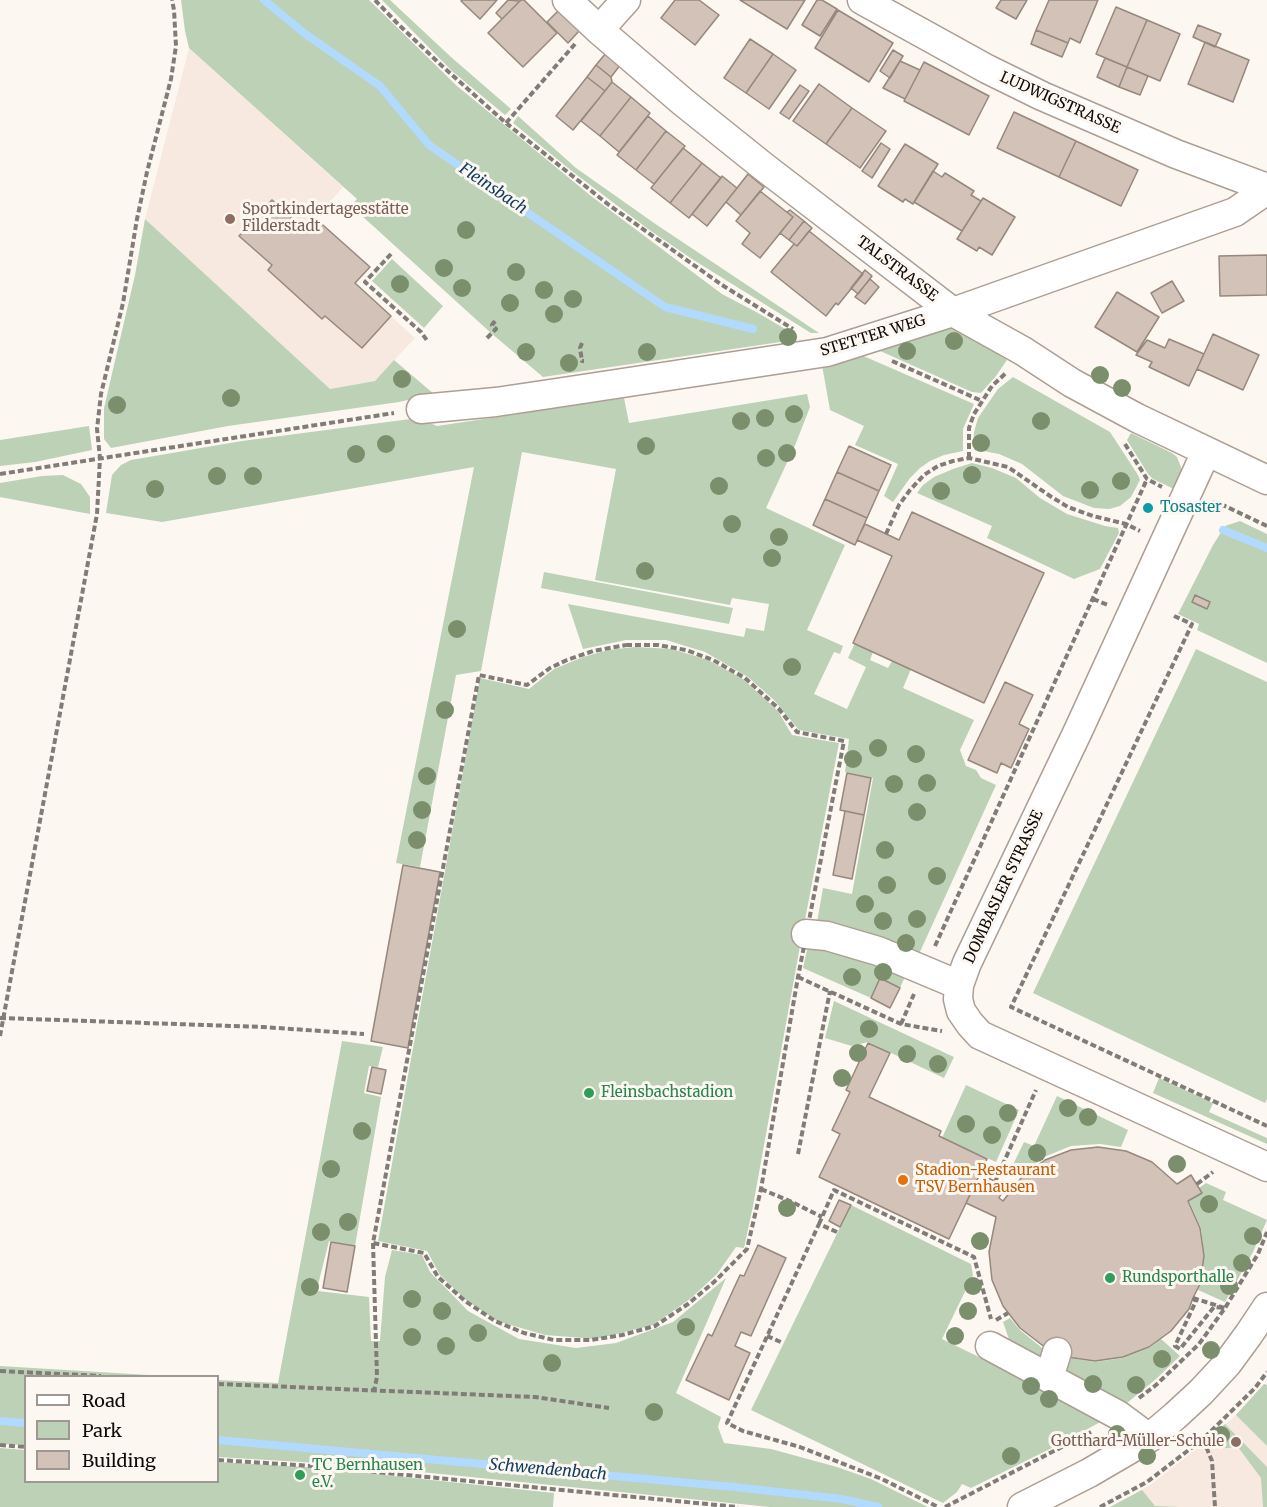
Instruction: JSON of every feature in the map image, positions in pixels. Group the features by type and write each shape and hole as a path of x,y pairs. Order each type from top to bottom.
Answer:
{"street":[{"name":"TALSTRASSE","path":"567,0 682,102 953,312 1023,351 1072,383 1137,418 1267,480"},
{"path":"596,27 626,0"},
{"name":"LUDWIGSTRASSE","path":"862,0 987,69 1042,96 1176,154 1267,189"},
{"name":"STETTER WEG","path":"422,409 582,390 827,352 953,312 1235,212 1267,189"},
{"name":"DOMBASLER STRASSE","path":"958,985 1206,452"},
{"path":"806,934 827,936 878,951 958,985 961,1011 980,1035 1267,1167"},
{"path":"1022,1507 1089,1473 1149,1438 1202,1392 1227,1364 1267,1307"},
{"path":"990,1346 1053,1365 1149,1438"}],"path":[{"path":"0,1036 97,514 100,458 97,429 101,394 123,303 147,172 171,80 176,46 172,0"},
{"path":"375,0 441,65 506,123 609,205 722,285 827,352"},
{"path":"506,123 596,27"},
{"path":"391,254 365,282 421,332 428,342"},
{"path":"487,338 496,329 492,325 495,321"},
{"path":"854,343 982,401"},
{"path":"969,458 969,428 992,386 1010,370"},
{"path":"0,474 422,409"},
{"path":"924,970 1147,479 1121,438"},
{"path":"886,534 899,505 924,475 945,464 969,458 1008,467 1068,507 1092,516 1126,524 1143,532"},
{"path":"1174,616 1192,624 1011,1007 1267,1126"},
{"path":"373,1243 424,1253 438,1277 465,1301 495,1321 524,1333 554,1340 591,1340 655,1326 688,1304 747,1249 761,1189 798,977 844,741 797,732 779,709 746,678 713,660 668,646 626,645 593,651 550,668 527,685 479,675 373,1243 376,1377 374,1390"},
{"path":"798,977 901,1024 944,1031"},
{"path":"798,1154 830,991"},
{"path":"2,1018 263,1027 364,1034"},
{"path":"995,1182 1038,1086"},
{"path":"1197,1184 1212,1174"},
{"path":"761,1189 822,1217"},
{"path":"938,1507 882,1479 800,1447 743,1431 727,1423 834,1190 974,1257 993,1322 1008,1313"},
{"path":"819,1224 837,1232"},
{"path":"1193,1298 1225,1308 1214,1307 1180,1349 1175,1346 1196,1302 1193,1298"},
{"path":"767,1336 783,1343"},
{"path":"0,1371 67,1375"},
{"path":"1100,1507 1147,1482 1203,1439 1227,1417 1267,1372"},
{"path":"219,1384 535,1397 609,1408"},
{"path":"1203,1439 1212,1461 1215,1507"},
{"path":"0,1445 24,1447"},
{"path":"219,1460 313,1466 738,1507"}],"shaded area":[{"name":"Sportkindertagesstätte Filderstadt","path":"189,48 343,187 316,218 370,267 355,284 415,338 375,381 330,389 145,219"},
{"name":"Gotthard-Müller-Schule","path":"1264,1384 1267,1385 1267,1507 1110,1507 1150,1485 1200,1446 1236,1415"}],"green space":[{"path":"181,0 369,0 457,86 591,196 722,294 797,336 794,340 543,377 351,206 357,199 189,48"},
{"path":"382,0 390,0 511,109 505,115 452,71"},
{"path":"518,116 576,168 819,333 811,333 648,229 513,123"},
{"path":"145,219 330,389 375,381 394,360 434,394 399,402 228,426 111,448 104,439 104,408 135,275"},
{"path":"392,259 443,306 424,328 372,281"},
{"path":"943,327 965,330 1007,360 981,393 972,392 878,350"},
{"path":"861,355 974,404 963,429 963,451 944,455 920,468 893,502 884,496 898,464 855,445 864,426 830,410 822,365"},
{"path":"1013,377 1110,432 1140,480 1131,497 1120,506 1109,509 1094,508 1063,496 1022,464 999,454 978,450 973,445 978,418 998,389"},
{"path":"807,394 810,407 766,508 845,545 807,630 843,646 840,654 834,652 814,694 847,709 866,667 848,658 855,643 873,652 870,660 888,668 892,661 911,669 903,688 974,720 960,750 966,766 976,770 981,778 996,785 919,954 817,922 823,888 852,894 873,778 845,772 849,739 799,730 774,700 748,677 705,652 666,640 626,640 583,649 568,604 744,637 746,628 764,631 769,604 732,598 730,605 595,580 616,469 522,452 481,671 456,675 420,867 396,863 474,467 162,522 106,513 112,475 121,465 131,460 242,441 418,418 437,426 624,398 629,423"},
{"path":"89,426 92,450 35,462 0,466 0,440"},
{"path":"1131,433 1177,457 1181,467 1181,478 1176,490 1153,479 1148,474 1127,440"},
{"path":"972,463 1016,478 1040,498 1067,514 1118,528 1119,533 1100,569 1074,579 987,538 992,526 917,493 934,477"},
{"path":"63,475 81,484 90,497 90,514 0,497 0,483"},
{"path":"1240,521 1267,534 1267,663 1197,630 1199,624 1178,614 1225,526"},
{"path":"544,572 733,608 729,624 541,588"},
{"name":"Fleinsbachstadion","path":"635,647 672,649 708,660 743,679 778,711 792,735 839,743 744,1248 736,1247 717,1274 690,1299 653,1325 596,1339 545,1335 497,1321 466,1300 440,1275 427,1251 378,1241 480,678 529,689 554,669 583,657 608,650"},
{"path":"1196,649 1267,682 1267,1099 1265,1103 1033,993"},
{"path":"819,947 907,972 900,988 880,979 871,998 803,968 807,950"},
{"path":"834,1001 954,1057 944,1078 868,1042 852,1046 825,1038"},
{"path":"342,1041 383,1047 378,1067 369,1066 364,1093 381,1097 355,1246 329,1241 318,1285 318,1291 369,1297 371,1341 380,1341 385,1277 392,1250 422,1255 430,1272 468,1311 519,1339 576,1348 616,1343 673,1322 726,1278 676,1393 721,1417 718,1427 724,1443 771,1449 837,1467 871,1479 928,1507 770,1507 351,1465 219,1457 219,1380 278,1383"},
{"path":"1159,1078 1213,1103 1209,1112 1267,1138 1267,1144 1153,1093"},
{"path":"966,1085 1019,1110 996,1162 942,1138"},
{"path":"1057,1096 1128,1130 1121,1147 1100,1144 1071,1146 1044,1157 1020,1176 1010,1171 1024,1142 1034,1146"},
{"path":"1206,1183 1226,1192 1223,1200 1267,1220 1253,1252 1225,1302 1198,1290 1204,1256 1201,1228 1189,1201 1202,1193 1199,1188"},
{"path":"851,1205 971,1264 973,1275 942,1339 1106,1419 971,1488 962,1484 957,1492 943,1503 751,1410"},
{"path":"1010,1318 1020,1330 1047,1352 1044,1368 1011,1345 1003,1322"},
{"path":"1161,1339 1180,1356 1121,1408 1067,1381 1063,1357 1095,1362 1123,1358 1149,1348"},
{"path":"0,1366 148,1375 24,1375 24,1445 0,1444"},
{"path":"1264,1384 1267,1385 1267,1446 1236,1415"},
{"path":"1225,1424 1267,1467 1267,1507 1263,1507 1261,1478 1238,1447 1216,1449 1210,1437"},
{"name":"TC Bernhausen e.V.","path":"0,1448 24,1450 24,1483 219,1483 219,1462 319,1468 554,1493 553,1507 0,1507"},
{"path":"1142,1490 1155,1506 1181,1507 1110,1507"}],"building":[{"path":"462,0 497,0 480,19"},
{"path":"508,0 520,1 502,19 496,13"},
{"path":"521,0 524,0 557,33 523,67 488,33"},
{"path":"675,0 699,0 719,15 695,45 661,18"},
{"path":"740,0 805,0 787,29"},
{"path":"817,0 822,0 837,9 820,36 802,25"},
{"path":"1001,0 1027,0 1016,19 996,8"},
{"path":"1049,0 1098,0 1080,43 1070,38 1068,43 1036,30"},
{"path":"1116,7 1147,20 1127,67 1096,54"},
{"path":"559,10 580,30 568,43 547,22"},
{"path":"838,10 893,43 869,82 815,48"},
{"path":"1147,20 1180,34 1160,81 1127,67"},
{"path":"1198,25 1221,34 1215,47 1193,37"},
{"path":"1036,30 1068,43 1062,57 1031,44"},
{"path":"750,39 773,54 746,93 724,78"},
{"path":"1205,42 1249,60 1233,102 1188,84"},
{"path":"893,50 903,56 890,78 880,71"},
{"path":"606,53 621,64 611,77 596,65"},
{"path":"773,54 796,70 769,109 746,93"},
{"path":"1105,58 1127,67 1119,87 1097,77"},
{"path":"900,61 920,70 905,99 883,88"},
{"path":"924,62 989,96 969,135 904,101"},
{"path":"596,65 611,77 612,82 605,91 587,77"},
{"path":"1127,67 1148,76 1140,95 1119,87"},
{"path":"587,77 605,91 573,130 556,116"},
{"path":"612,82 631,97 600,136 581,121"},
{"path":"819,84 852,108 826,144 793,121"},
{"path":"800,85 809,91 789,119 780,113"},
{"path":"631,97 650,113 619,152 600,136"},
{"path":"852,108 886,131 860,168 826,144"},
{"path":"1014,112 1076,141 1059,177 997,148"},
{"path":"648,116 666,131 636,170 617,155"},
{"path":"666,131 685,146 654,184 636,170"},
{"path":"1076,141 1138,170 1121,206 1059,177"},
{"path":"881,143 890,149 872,178 862,171"},
{"path":"905,144 938,164 913,204 905,199 903,202 878,186"},
{"path":"683,148 702,163 670,203 651,188"},
{"path":"702,163 721,178 689,218 670,203"},
{"path":"933,171 942,177 945,173 974,191 971,195 981,201 962,231 914,202"},
{"path":"748,174 764,187 741,215 726,202"},
{"path":"722,176 737,188 707,226 692,214"},
{"path":"760,191 793,217 760,258 742,244 750,233 736,221"},
{"path":"983,198 1015,217 992,255 979,247 977,251 957,239"},
{"path":"272,200 305,230 315,218 370,267 355,283 391,316 362,348 325,316 322,319 268,270 272,265 239,236"},
{"path":"790,210 804,221 789,240 780,233 793,217 787,212"},
{"path":"804,221 812,228 797,246 789,240"},
{"path":"809,231 863,274 826,316 771,272 794,244 797,246"},
{"path":"1267,255 1267,295 1220,296 1219,256"},
{"path":"865,270 872,276 858,294 851,288"},
{"path":"870,279 879,287 865,304 855,297"},
{"path":"1172,281 1184,301 1162,313 1151,293"},
{"path":"1117,292 1159,317 1137,352 1095,327"},
{"path":"1213,334 1259,355 1243,390 1197,369"},
{"path":"1169,339 1204,354 1189,386 1149,367 1152,362 1136,355 1147,340 1165,348"},
{"path":"849,446 891,465 879,491 837,472"},
{"path":"837,472 879,491 867,518 825,499"},
{"path":"825,499 867,518 855,545 813,525"},
{"path":"912,512 1044,573 984,703 853,643 892,556 857,540 865,524 899,540"},
{"path":"1195,595 1210,602 1207,609 1192,602"},
{"path":"1005,682 1033,695 1019,724 1029,729 1011,768 1001,763 997,773 968,760"},
{"path":"847,773 871,778 864,815 840,810"},
{"path":"845,811 864,815 852,879 833,875"},
{"path":"403,865 440,872 408,1048 371,1041"},
{"path":"880,978 900,988 890,1008 871,998"},
{"path":"868,1043 890,1053 869,1097 941,1131 939,1136 987,1159 949,1239 819,1177 840,1134 832,1130 850,1092 846,1090"},
{"path":"372,1067 386,1070 381,1094 367,1091"},
{"path":"1098,1147 1126,1151 1152,1162 1177,1184 1191,1175 1202,1193 1188,1201 1200,1228 1204,1256 1200,1284 1189,1309 1171,1331 1149,1347 1123,1357 1095,1361 1067,1357 1042,1345 1020,1328 1003,1306 992,1280 989,1252 996,1217 966,1203 974,1186 979,1188 984,1176 1005,1186 999,1198 1003,1201 1022,1177 1045,1160 1071,1150"},
{"path":"839,1200 851,1205 840,1227 829,1221"},
{"path":"331,1242 355,1246 347,1292 323,1288"},
{"path":"758,1245 786,1258 751,1336 741,1332 735,1346 750,1353 729,1400 686,1380 708,1334 712,1336 740,1275 744,1276"}],"waterway":[{"name":"Fleinsbach","path":"264,0 304,33 380,86 429,145 665,307 753,329"},
{"name":"Fleinsbach","path":"1223,530 1267,548"},
{"name":"Schwendenbach","path":"0,1421 24,1423"},
{"name":"Schwendenbach","path":"219,1440 734,1487 842,1499 878,1507"}],"place":[{"name":"Sportkindertagesstätte Filderstadt","path":"230,219"},
{"name":"Tosaster","path":"1148,508"},
{"name":"Fleinsbachstadion","path":"589,1093"},
{"name":"Stadion-Restaurant TSV Bernhausen","path":"903,1180"},
{"name":"Rundsporthalle","path":"1110,1278"},
{"name":"Gotthard-Müller-Schule","path":"1236,1442"},
{"name":"TC Bernhausen e.V.","path":"300,1475"}]}
